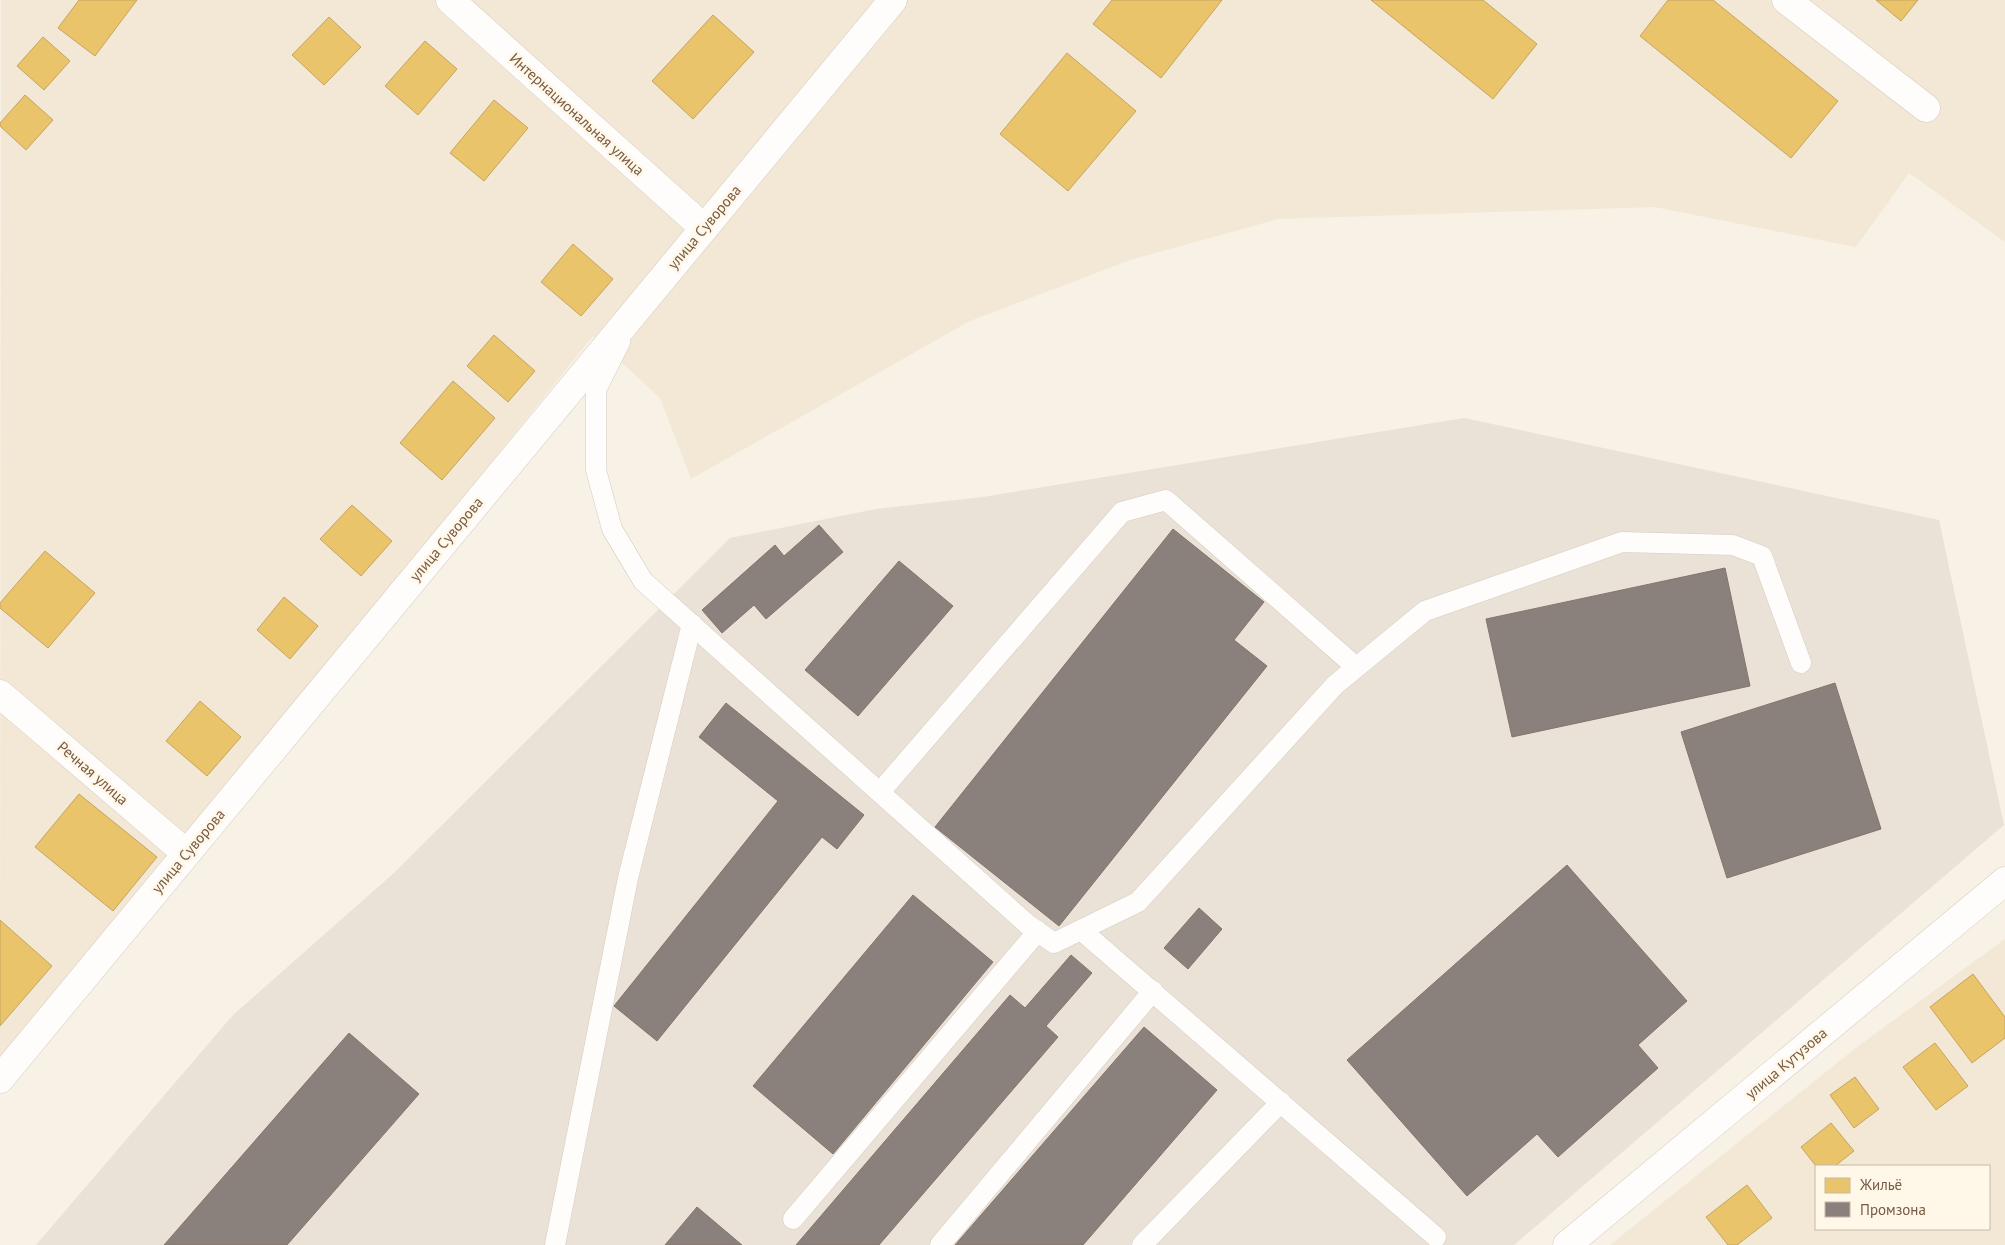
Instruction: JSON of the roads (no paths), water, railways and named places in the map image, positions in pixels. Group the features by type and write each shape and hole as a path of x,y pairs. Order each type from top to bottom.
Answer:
{"street":[{"name":"Интернациональная улица","path":"450,0 704,228"},
{"name":"улица Суворова","path":"0,1079 893,0"},
{"path":"1786,0 1926,108"},
{"name":"Речная улица","path":"0,694 186,853"},
{"name":"улица Кутузова","path":"1567,1245 2005,881"}],"lane":[{"path":"637,308 596,390 596,470 612,529 643,581 880,792 1054,943 1138,902 1335,685 1425,611 1622,542 1733,545 1762,556 1801,663"},
{"path":"880,792 1122,512 1166,500 1356,667"},
{"path":"555,1245 628,878 692,624"},
{"path":"1081,930 1436,1237"},
{"path":"793,1218 1038,931"},
{"path":"940,1245 1152,991"},
{"path":"1142,1245 1281,1102"}]}
